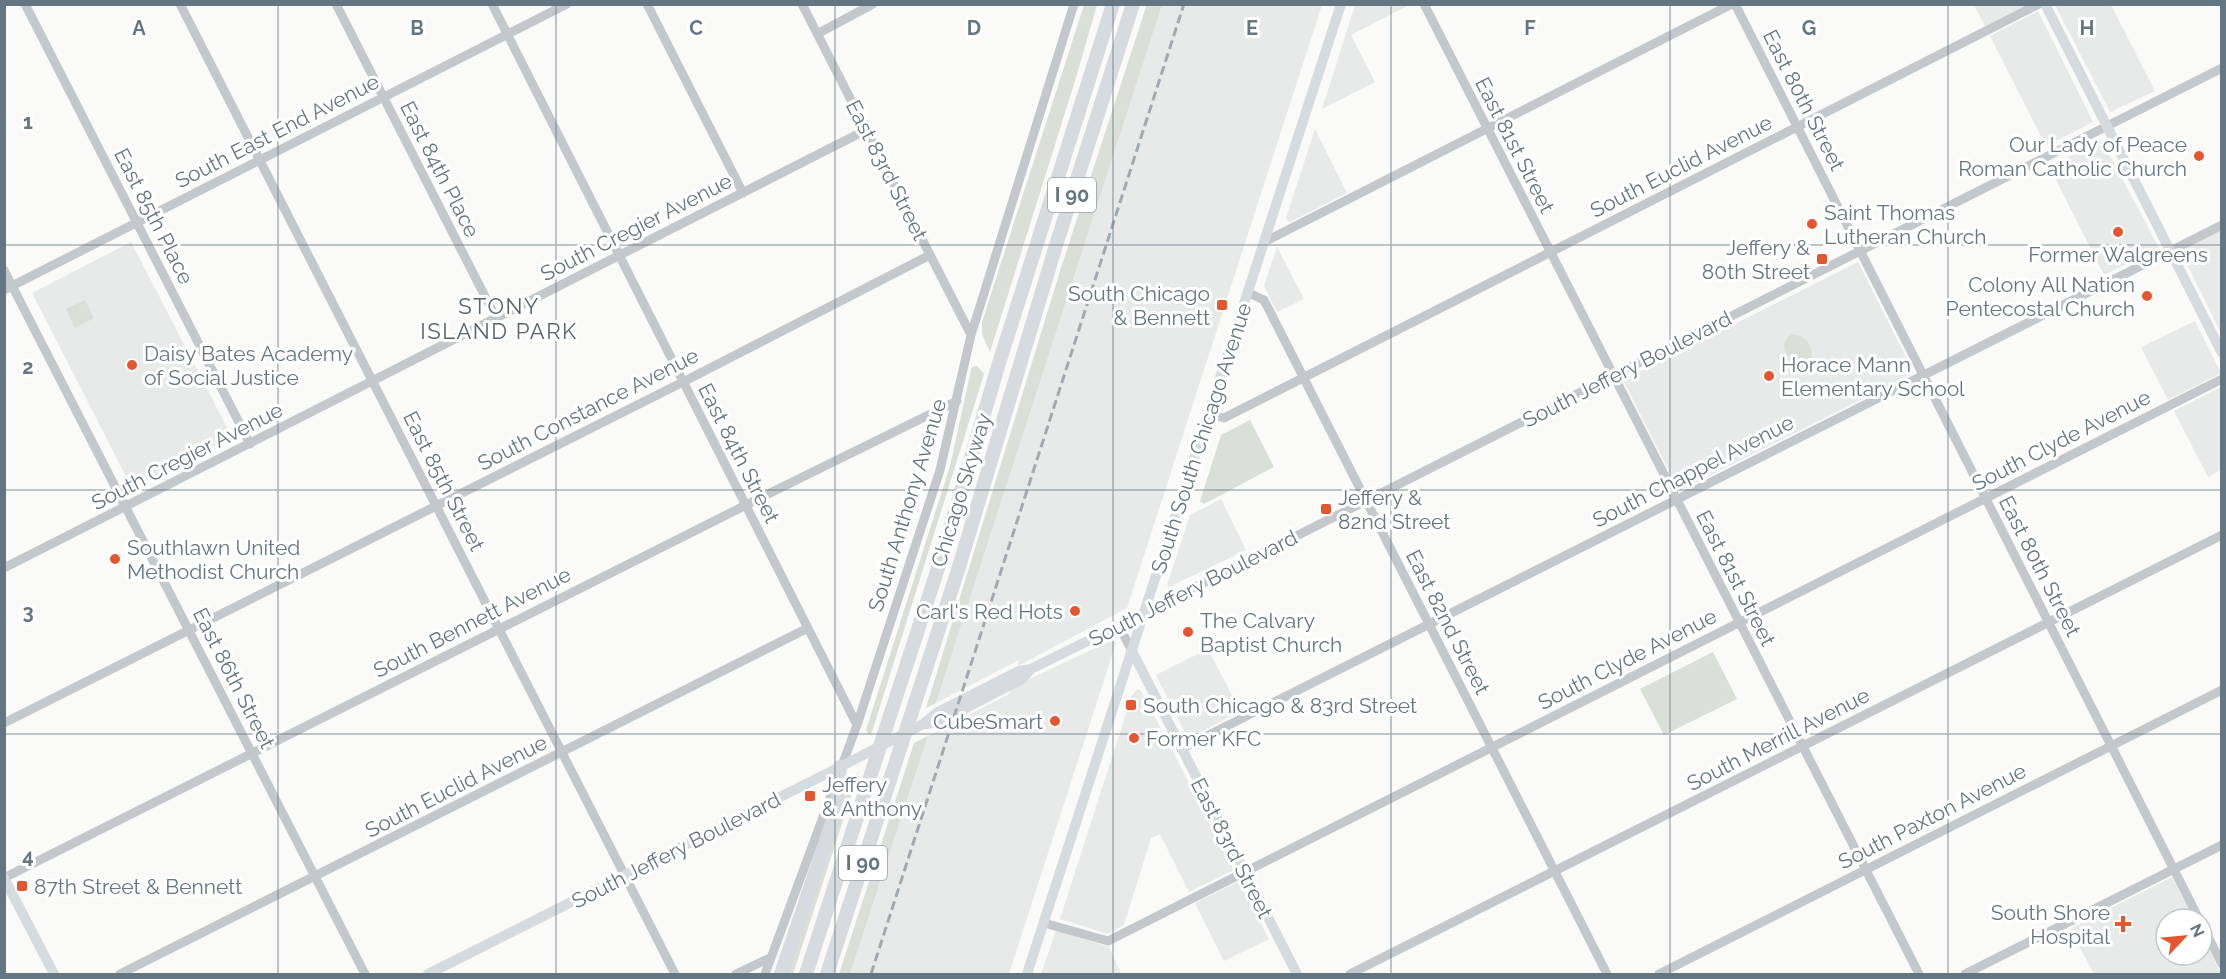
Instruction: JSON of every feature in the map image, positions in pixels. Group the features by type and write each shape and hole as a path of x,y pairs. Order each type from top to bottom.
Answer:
{"highway":[{"name":"Chicago Skyway","path":"806,975 940,562 1000,360 1113,4"},
{"name":"Chicago Skyway","path":"827,975 900,752 1133,4"},
{"path":"781,975 830,830 840,789 840,767"}],"main road":[{"name":"South South Chicago Avenue","path":"1027,975 1341,4"},
{"path":"2045,4 2222,352"},
{"name":"South Jeffery Boulevard","path":"428,975 923,724 941,721 1022,679 1031,669 1144,613"},
{"name":"East 83rd Street","path":"1132,651 1297,975"},
{"path":"4,878 54,975"}],"street":[{"name":"East 85th Place","path":"25,4 249,444"},
{"name":"East 85th Street","path":"180,4 675,975"},
{"name":"East 84th Place","path":"336,4 496,318"},
{"name":"East 84th Street","path":"492,4 857,725"},
{"name":"South East End Avenue","path":"9,288 567,4"},
{"path":"646,4 743,193"},
{"name":"East 83rd Street","path":"802,4 971,335"},
{"path":"817,34 873,4"},
{"name":"South Anthony Avenue","path":"765,975 857,725 940,470 971,335 1074,4"},
{"name":"East 81st Street","path":"1424,4 1919,975"},
{"path":"1264,243 1734,4"},
{"name":"East 80th Street","path":"1734,4 2193,907"},
{"name":"South Euclid Avenue","path":"1208,414 1224,418 2039,4"},
{"name":"South Jeffery Boulevard","path":"1144,613 2222,68"},
{"name":"South Cregier Avenue","path":"4,568 866,130"},
{"name":"South Chappel Avenue","path":"1181,749 2222,225"},
{"name":"South Constance Avenue","path":"4,723 683,382 930,255"},
{"name":"East 86th Street","path":"4,270 9,288 189,630 365,975"},
{"name":"East 82nd Street","path":"1249,293 1264,300 1607,975"},
{"name":"South Clyde Avenue","path":"1044,922 1108,941 2222,379"},
{"name":"South Bennett Avenue","path":"4,878 745,505 957,401"},
{"name":"South Merrill Avenue","path":"1350,975 2222,535"},
{"name":"East 83rd Street","path":"1119,626 1132,651"},
{"name":"South Euclid Avenue","path":"120,975 808,628"},
{"name":"South Paxton Avenue","path":"1659,975 2222,690"},
{"path":"1965,975 2222,845"},
{"path":"2214,949 2222,964"},
{"path":"736,975 770,958"}],"shaded area":[{"path":"1147,4 1162,5 936,703 926,708 1061,268"},
{"path":"1084,5 1097,5 990,352 982,334 982,322"},
{"path":"1162,5 1322,5 1127,608 1018,666 1019,660 936,703"},
{"path":"1355,5 1409,5 1351,35 1375,82 1322,109"},
{"path":"1974,5 2027,5 1985,26"},
{"path":"2055,5 2111,5 2155,91 2110,112"},
{"path":"2038,11 2093,122 2046,146 1990,36"},
{"path":"1315,129 1347,193 1288,222 1286,218"},
{"path":"2102,140 2159,248 2104,275 2049,166"},
{"path":"2221,230 2221,333 2180,250"},
{"name":"Daisy Bates Academy of Social Justice","path":"131,242 232,437 132,488 32,293"},
{"path":"1277,247 1304,299 1277,312 1264,286"},
{"name":"Horace Mann Elementary School","path":"1858,262 1914,373 1679,491 1623,380"},
{"path":"85,300 94,318 75,328 66,309"},
{"path":"2195,321 2221,373 2168,400 2141,347"},
{"path":"1792,334 1805,339 1810,346 1812,360 1807,367 1801,369 1786,353 1785,343"},
{"path":"977,366 984,374 872,732 869,735 866,730 950,466 971,370 972,367"},
{"path":"2221,387 2221,470 2208,477 2174,411"},
{"path":"1250,420 1274,467 1204,504 1200,501 1221,435"},
{"path":"1221,499 1246,550 1169,587 1167,585 1190,515"},
{"path":"1112,640 1116,643 1009,974 850,974 928,736 1009,694 1011,688"},
{"path":"1208,649 1240,711 1188,739 1156,675"},
{"path":"1713,652 1737,699 1664,735 1640,689"},
{"path":"1138,689 1142,692 1234,870 1189,892 1160,834 1151,838 1124,925 1108,934 1060,919 1132,695"},
{"path":"928,736 850,974 839,974 914,743"},
{"path":"859,772 793,974 787,974 852,777"},
{"name":"South Shore Hospital","path":"2172,877 2188,907 2154,907 2154,967 2214,967 2214,960 2221,974 2094,974 2070,929"},
{"path":"1239,881 1269,939 1224,961 1195,903"},
{"path":"1056,930 1109,947 1121,974 1041,974"}],"railway":[{"path":"871,974 1184,4"}],"place":[{"name":"Our Lady of Peace Roman Catholic Church","path":"2199,156"},
{"name":"Saint Thomas Lutheran Church","path":"1812,224"},
{"name":"Former Walgreens","path":"2118,232"},
{"name":"Jeffery & 80th Street","path":"1822,259"},
{"name":"Colony All Nation Pentecostal Church","path":"2147,296"},
{"name":"South Chicago & Bennett","path":"1222,305"},
{"name":"Daisy Bates Academy of Social Justice","path":"132,365"},
{"name":"Horace Mann Elementary School","path":"1769,376"},
{"name":"Jeffery & 82nd Street","path":"1326,509"},
{"name":"Southlawn United Methodist Church","path":"115,559"},
{"name":"Carl's Red Hots","path":"1075,611"},
{"name":"The Calvary Baptist Church","path":"1188,632"},
{"name":"South Chicago & 83rd Street","path":"1131,705"},
{"name":"CubeSmart","path":"1055,721"},
{"name":"Former KFC","path":"1134,738"},
{"name":"Jeffery & Anthony","path":"810,796"},
{"name":"87th Street & Bennett","path":"22,886"},
{"name":"South Shore Hospital","path":"2123,924"}],"district":[{"name":"STONY ISLAND PARK","path":"499,318"}]}
